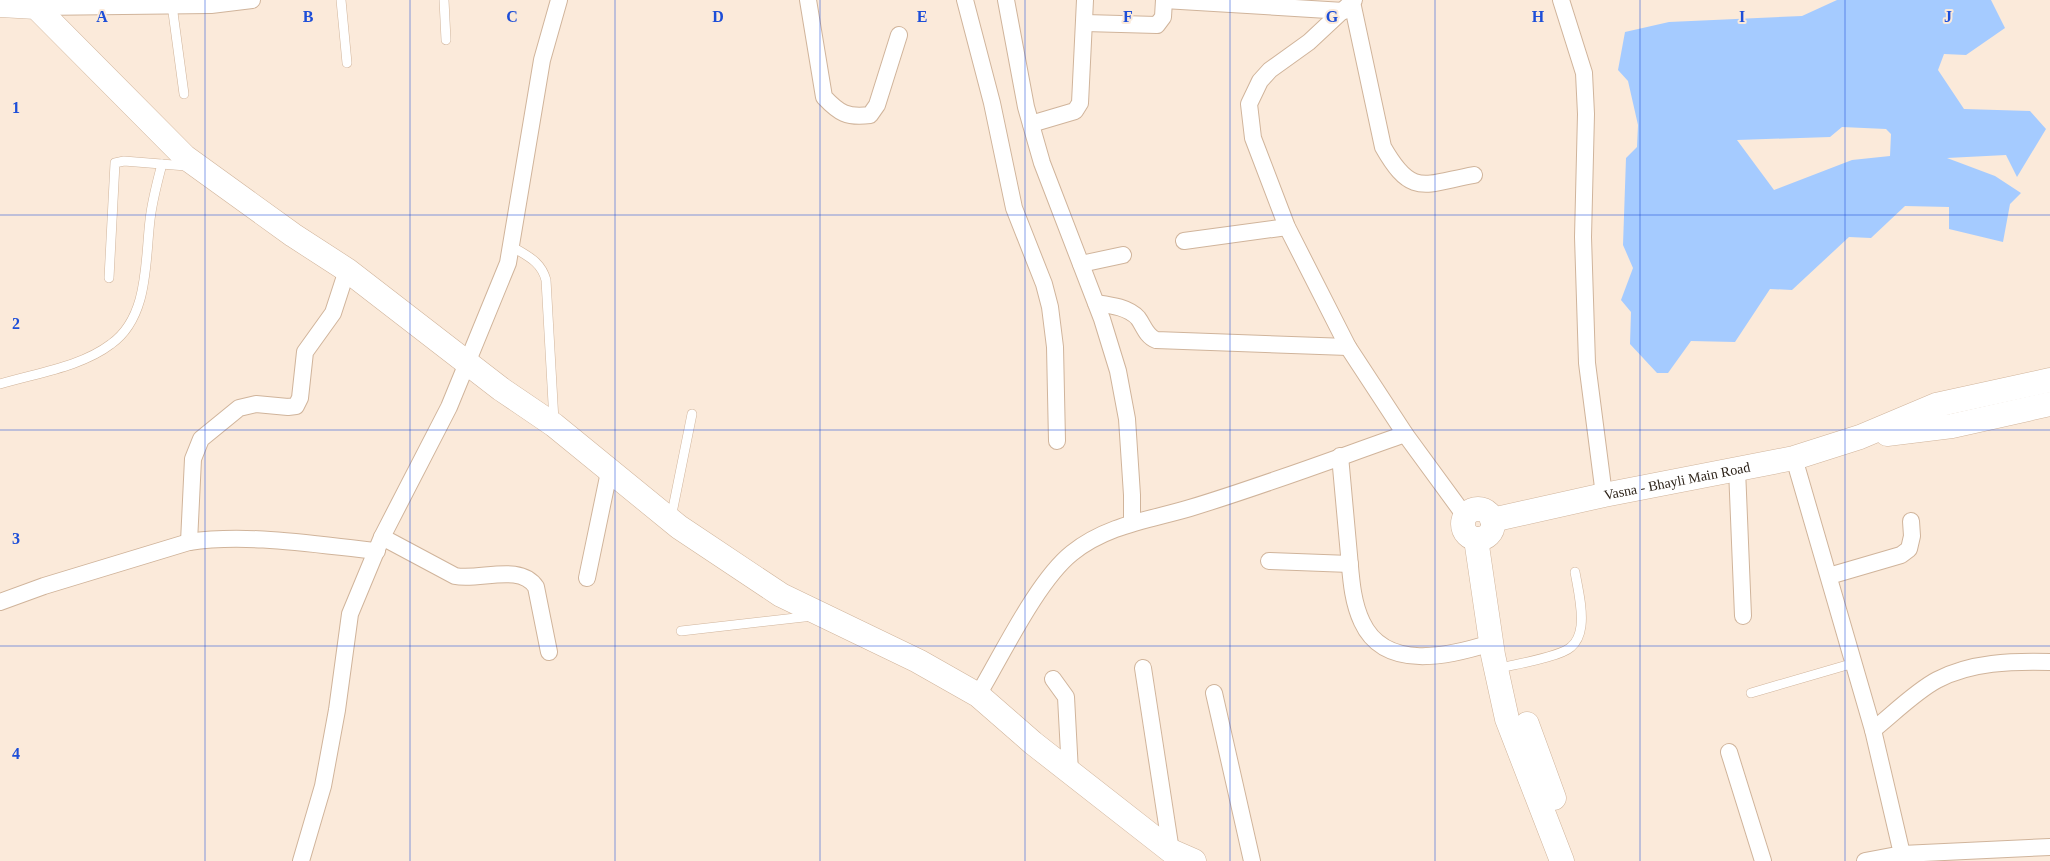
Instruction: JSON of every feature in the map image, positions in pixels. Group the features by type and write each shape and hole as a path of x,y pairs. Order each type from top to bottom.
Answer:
{"street":[{"path":"0,5 174,3 211,5 252,0"},
{"path":"301,861 323,786 337,710 350,614 379,544 449,407 508,264 542,60 559,0"},
{"path":"808,0 824,97 834,108 852,118 870,115 878,106 899,35"},
{"path":"964,0 992,103 1014,208 1044,284 1050,307 1055,347 1057,441"},
{"path":"1031,124 1075,111 1080,103 1085,0"},
{"path":"1085,23 1157,25 1163,17 1164,0 1350,5"},
{"path":"1561,0 1584,73 1586,114 1583,237 1586,363 1604,495"},
{"path":"1004,2 1031,124 1042,163 1096,303 1118,371 1127,419 1132,522"},
{"path":"51,5 185,157 293,235 347,270 501,389 554,425 608,472 670,520 781,595 918,662 978,695 1033,743 1181,857"},
{"path":"1350,5 1383,147 1393,166 1413,183 1423,184 1474,175"},
{"path":"1350,5 1309,42 1270,70 1260,81 1249,104 1254,138 1287,227 1348,347 1405,434 1465,516 1464,531 1476,539 1507,719 1562,861"},
{"path":"1184,241 1287,227"},
{"path":"1080,264 1123,255"},
{"path":"189,542 193,460 202,439 239,408 256,404 296,406 300,398 305,352 333,313 347,270"},
{"path":"1096,303 1113,306 1129,312 1137,317 1151,338 1156,340 1348,347"},
{"name":"Vasna - Bhayli Main Road","path":"1492,520 1604,495 1794,458 1860,437 1936,405 2050,380"},
{"name":"Vasna - Bhayli Main Road","path":"1860,437 1952,426 2050,404"},
{"path":"978,695 1051,574 1071,554 1099,535 1132,522 1190,508 1405,434"},
{"path":"1340,456 1353,593 1362,623 1377,642 1399,654 1431,657 1464,652 1495,656"},
{"path":"1794,458 1873,730 1903,858"},
{"path":"1737,469 1743,616"},
{"path":"587,578 608,472"},
{"path":"1465,516 1478,509 1487,512 1492,520 1489,534 1476,539"},
{"path":"1828,576 1901,555 1909,549 1912,536 1911,521"},
{"path":"0,602 44,586 189,542 227,539 379,544 455,576 467,579 513,575 524,576 531,580 536,587 549,652"},
{"path":"1269,561 1350,564"},
{"path":"1495,656 1522,712 1577,861"},
{"path":"1873,730 1936,680 1965,668 2022,661 2050,662"},
{"path":"1143,668 1181,857"},
{"path":"1053,679 1066,697 1070,772"},
{"path":"1214,693 1252,861"},
{"path":"1729,752 1764,861"},
{"path":"1865,861 2050,847"}],"lane":[{"path":"341,0 347,64"},
{"path":"444,0 446,40"},
{"path":"174,3 184,94"},
{"path":"110,278 115,163 124,161 199,167"},
{"path":"0,384 79,360 112,344 124,332 135,314 141,295 152,208 162,164"},
{"path":"511,246 536,260 543,268 546,280 554,425"},
{"path":"670,520 692,414"},
{"path":"1495,656 1542,658 1570,648 1577,640 1581,626 1581,612 1575,572"},
{"path":"681,630 821,616"},
{"path":"1751,693 1854,663"}],"water":[{"path":"1837,0 1991,0 2005,28 1966,55 1944,54 1938,70 1964,109 2030,111 2046,129 2017,177 2006,155 1947,158 1995,176 2021,193 2010,204 2003,242 1949,229 1949,207 1905,206 1871,238 1849,237 1792,290 1770,289 1735,342 1691,341 1668,373 1657,373 1630,344 1631,312 1621,300 1633,268 1623,245 1626,158 1637,147 1638,125 1628,81 1618,70 1625,32 1669,22 1802,16","holes":["1842,127 1886,129 1891,134 1890,156 1852,160 1774,190 1737,140 1830,137"]}]}
